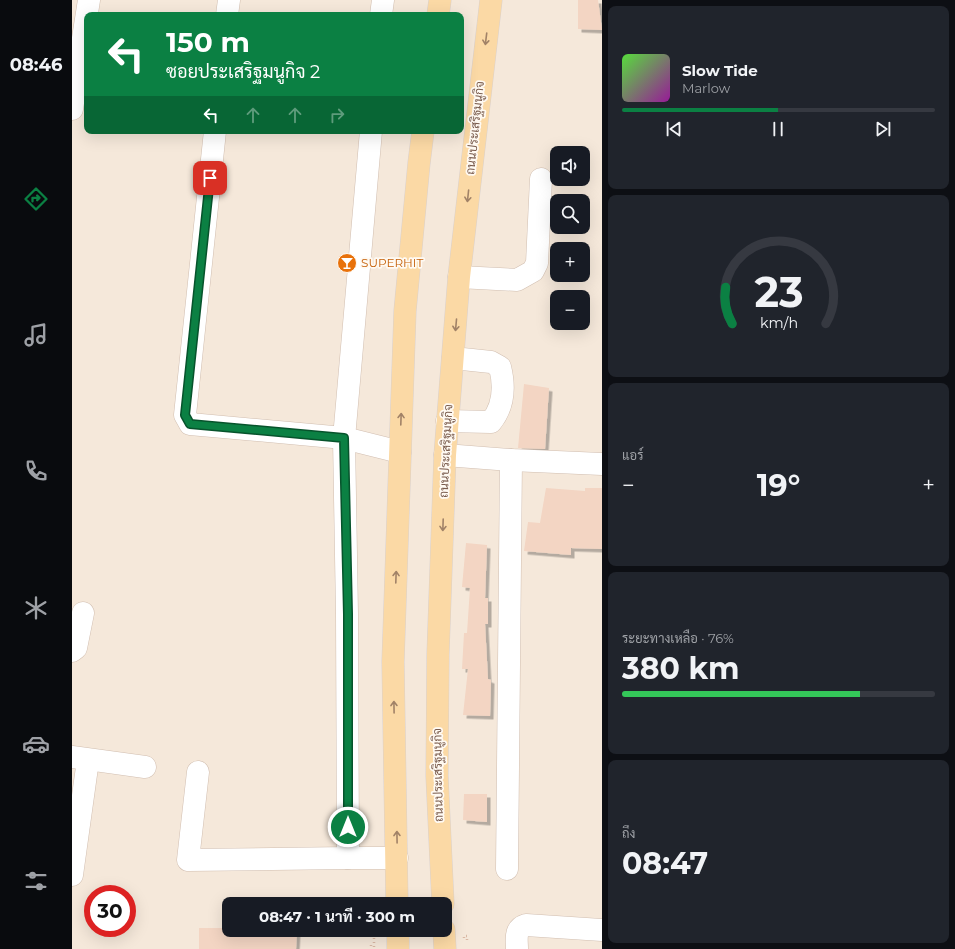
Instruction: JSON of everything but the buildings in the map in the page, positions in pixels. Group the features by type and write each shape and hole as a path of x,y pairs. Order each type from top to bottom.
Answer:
{"main road":[{"path":"438,12 440,0"},
{"name":"ถนนประเสริฐมนูกิจ","path":"443,897 437,776 438,654 445,454 459,277 491,0"},
{"path":"398,897 393,662 405,311 423,134"},
{"path":"398,937 398,949"},
{"path":"444,937 445,949"}],"street":[{"path":"86,12 88,0"},
{"path":"227,12 229,0"},
{"path":"381,12 383,0"},
{"path":"72,109 84,27"},
{"path":"215,134 185,415 190,424 344,438 400,452"},
{"path":"348,858 348,614 344,438 371,134"},
{"path":"459,277 516,280 533,271 537,263 541,179"},
{"path":"447,421 491,422 498,413 504,382 500,367 491,362 453,358"},
{"path":"445,454 511,460 602,464"},
{"path":"507,869 511,460"},
{"path":"72,651 76,648 83,614"},
{"path":"72,875 80,759 146,767"},
{"path":"198,772 188,860 397,858"},
{"path":"517,949 516,933 519,928 526,925 602,930"}],"path":[{"path":"374,938 374,949"}],"shaded area":[{"path":"72,0 602,0 602,949 72,949"}],"place":[{"name":"SUPERHIT","path":"347,263"}],"route":[{"path":"210,178 185,415 190,424 344,438 348,614 348,827"}]}
